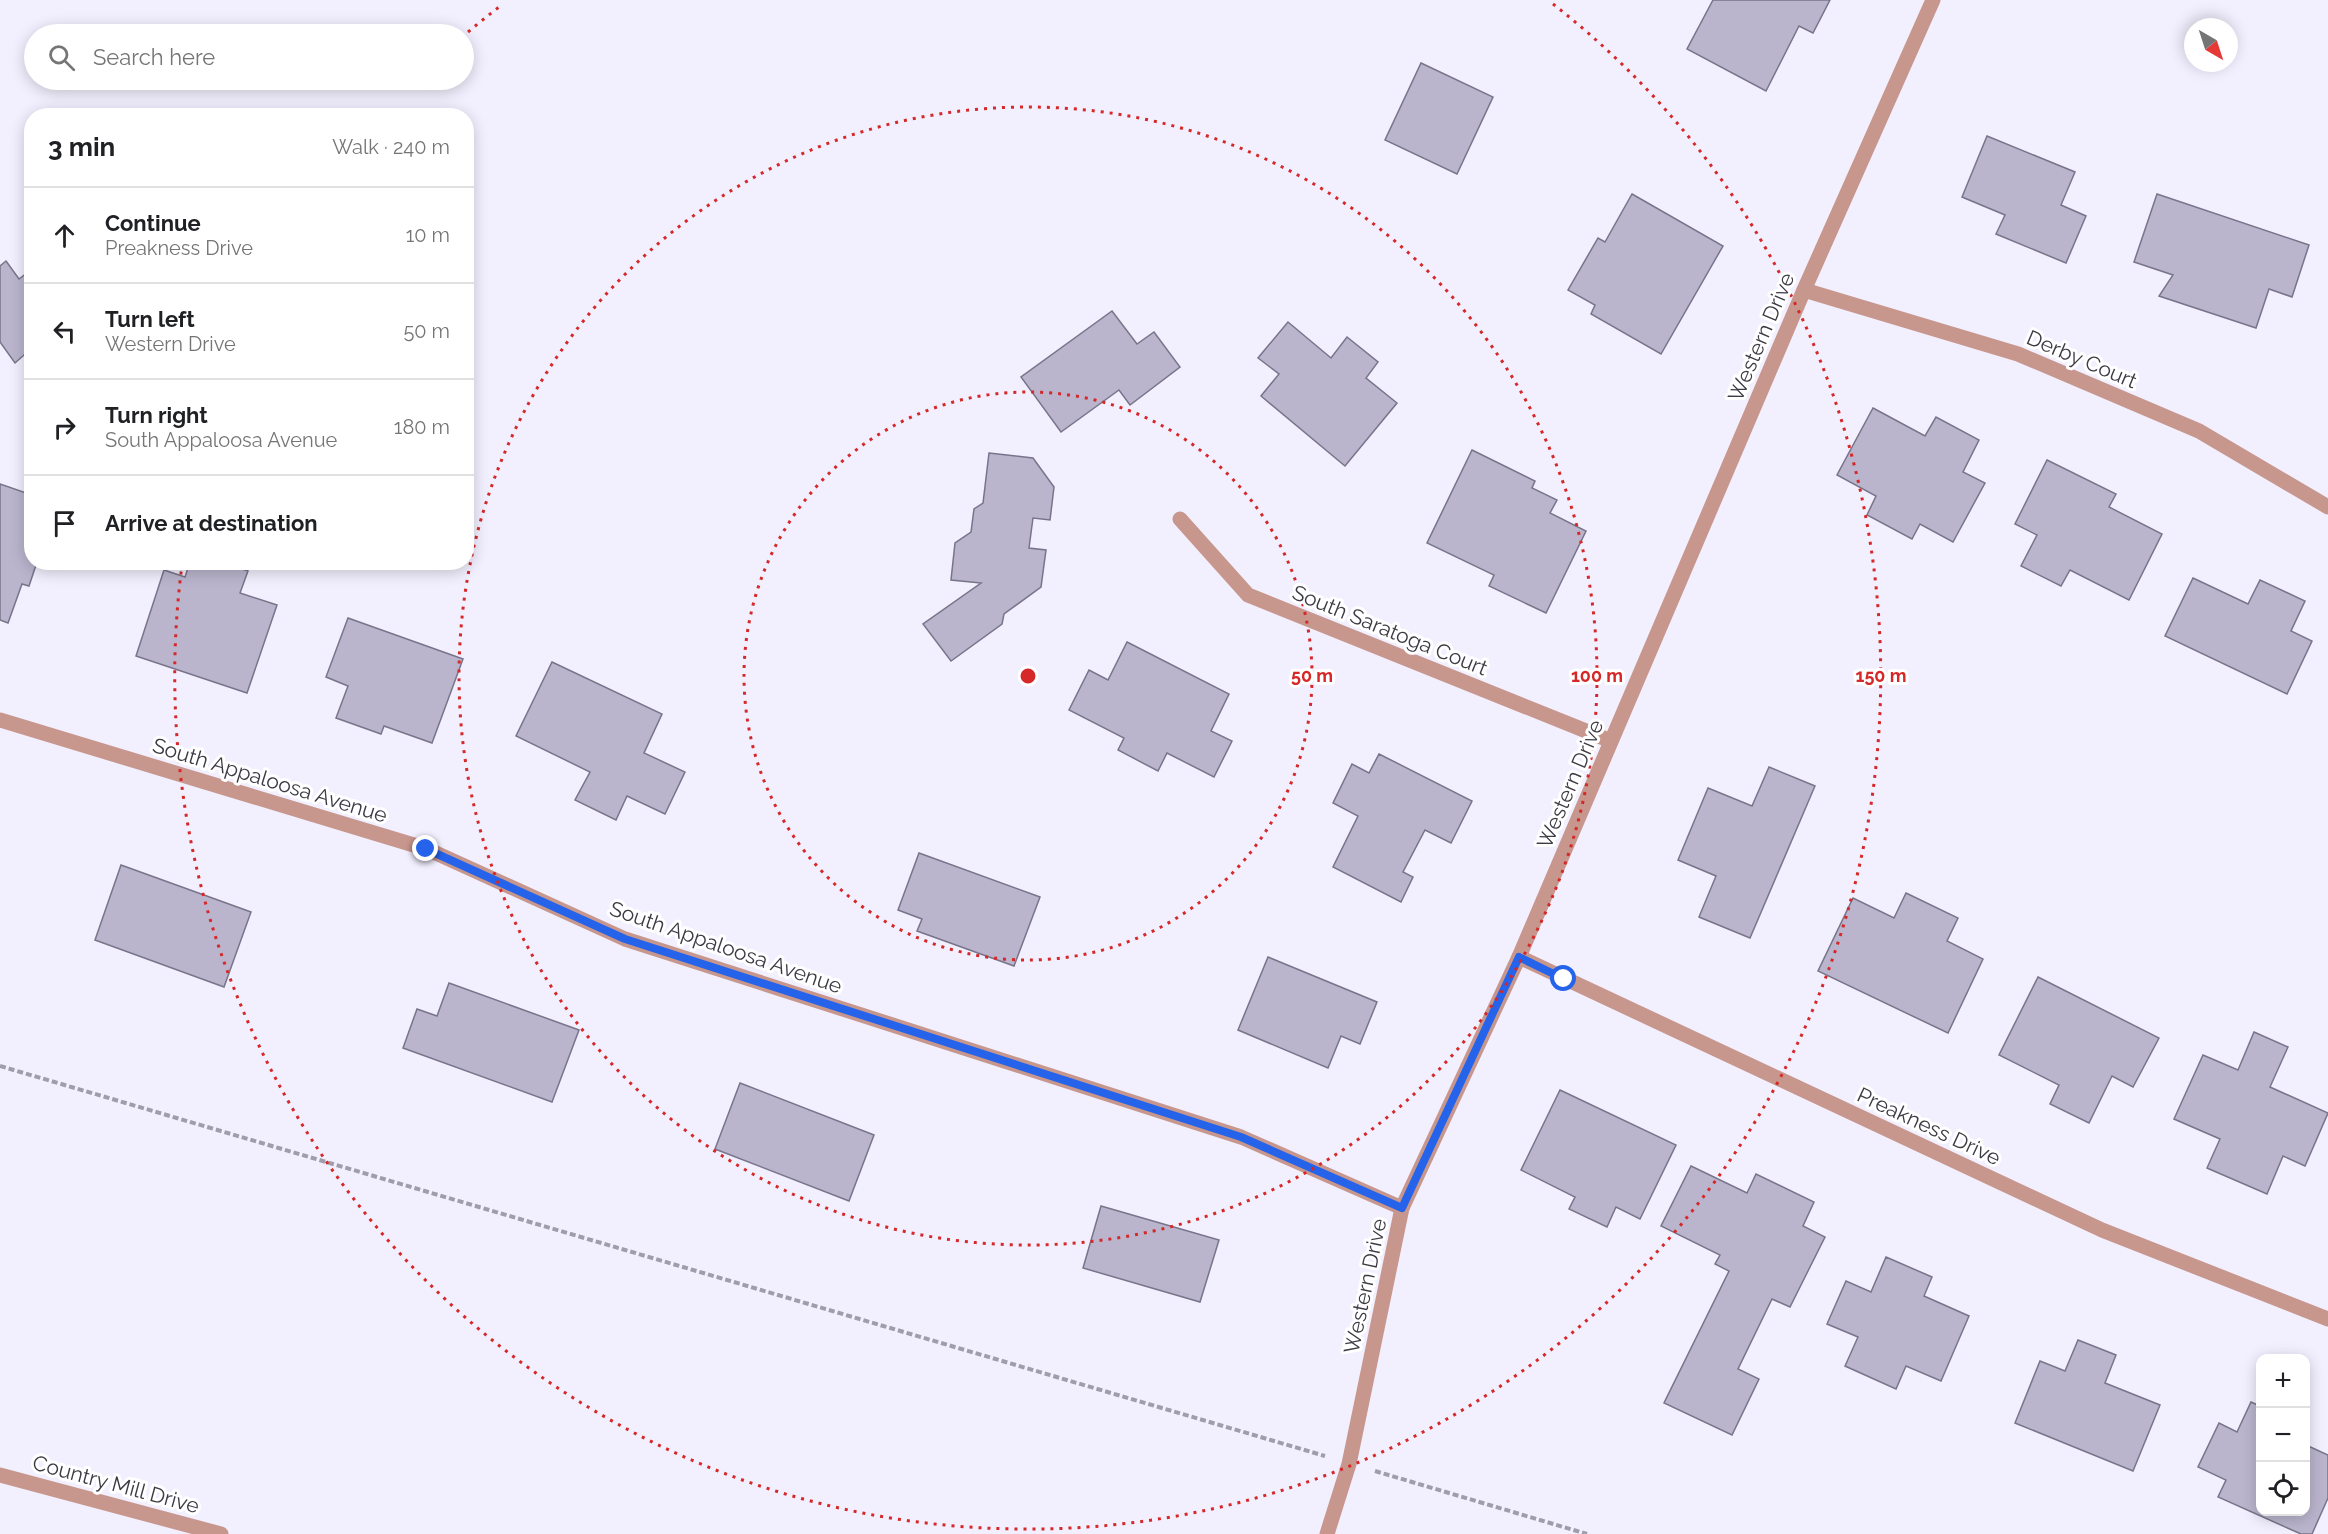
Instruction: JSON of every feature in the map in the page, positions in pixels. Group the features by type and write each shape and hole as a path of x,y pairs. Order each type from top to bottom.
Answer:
{"street":[{"name":"Western Drive","path":"1327,1534 1349,1464 1402,1208 1519,957 1804,290 1933,0"},
{"name":"Derby Court","path":"1804,290 2018,354 2199,431 2328,507"},
{"name":"South Saratoga Court","path":"1180,519 1248,595 1611,741"},
{"name":"South Appaloosa Avenue","path":"0,720 426,849 625,939 1241,1137 1402,1208"},
{"name":"Preakness Drive","path":"1519,957 2102,1230 2328,1319"},
{"name":"Country Mill Drive","path":"0,1475 221,1534"}],"path":[{"path":"0,1066 1310,1452"},
{"path":"1374,1471 1587,1534"}],"building":[{"path":"1713,0 1830,0 1813,33 1799,26 1766,91 1687,49"},
{"path":"1421,63 1493,97 1457,174 1385,140"},
{"path":"1987,136 2075,172 2061,205 2086,216 2066,263 1996,234 2005,215 1962,197"},
{"path":"1632,194 1723,246 1661,354 1591,314 1595,305 1568,290 1598,238 1605,242"},
{"path":"2157,194 2309,245 2292,297 2269,289 2256,328 2159,296 2173,275 2134,262"},
{"path":"6,261 19,279 24,275 24,355 15,363 0,342 0,266"},
{"path":"1112,311 1137,344 1154,332 1180,367 1130,405 1119,390 1061,432 1021,377"},
{"path":"1288,322 1331,358 1347,337 1378,362 1366,378 1397,403 1345,466 1261,396 1279,374 1258,358"},
{"path":"1873,408 1925,436 1936,417 1979,440 1963,472 1985,483 1953,542 1920,524 1912,539 1867,515 1876,496 1837,475"},
{"path":"1472,450 1535,481 1532,488 1557,500 1550,513 1586,531 1546,613 1489,586 1494,575 1427,543"},
{"path":"989,453 1033,458 1054,487 1050,520 1033,518 1029,548 1046,550 1041,587 1004,614 1002,624 951,661 923,624 981,583 951,580 955,543 971,532 974,509 983,503"},
{"path":"2047,460 2116,494 2109,507 2162,534 2129,600 2070,570 2061,586 2021,566 2037,535 2015,524"},
{"path":"0,484 24,492 24,570 34,570 29,586 22,584 8,623 0,620"},
{"path":"164,570 185,577 187,570 245,570 248,571 240,593 277,605 247,693 136,656"},
{"path":"2193,578 2248,604 2260,580 2305,601 2291,631 2312,641 2287,694 2165,636"},
{"path":"348,618 463,659 432,743 384,726 381,734 336,718 348,686 326,677"},
{"path":"1127,642 1229,694 1211,731 1232,741 1214,777 1167,753 1158,771 1118,750 1124,738 1069,710 1089,670 1108,680"},
{"path":"552,662 662,714 644,753 685,772 665,814 627,796 616,820 575,800 590,772 516,736"},
{"path":"1379,754 1472,801 1451,843 1425,830 1403,872 1413,877 1401,902 1333,867 1358,816 1333,803 1352,764 1369,773"},
{"path":"1769,767 1815,786 1750,938 1699,917 1716,876 1678,860 1708,788 1752,806"},
{"path":"919,853 1040,897 1014,966 917,931 922,919 898,910"},
{"path":"121,865 251,912 224,987 95,940"},
{"path":"1906,893 1958,918 1947,941 1983,959 1948,1033 1818,971 1853,898 1894,918"},
{"path":"1268,957 1377,1002 1360,1044 1341,1036 1328,1068 1238,1030"},
{"path":"2038,977 2159,1038 2133,1087 2112,1076 2089,1123 2050,1104 2059,1085 1999,1055"},
{"path":"449,983 579,1030 552,1102 403,1048 417,1009 437,1016"},
{"path":"2254,1032 2288,1047 2270,1087 2328,1113 2305,1166 2283,1156 2267,1194 2207,1168 2220,1139 2174,1119 2203,1055 2238,1070"},
{"path":"740,1083 874,1135 849,1201 715,1149"},
{"path":"1560,1090 1676,1145 1640,1219 1616,1207 1607,1227 1569,1209 1575,1197 1521,1170"},
{"path":"1691,1166 1747,1193 1756,1174 1814,1202 1803,1226 1825,1237 1790,1307 1772,1299 1738,1369 1759,1379 1732,1435 1664,1403 1729,1271 1715,1264 1720,1255 1661,1226"},
{"path":"1101,1206 1219,1240 1200,1302 1083,1268"},
{"path":"1886,1257 1932,1277 1924,1296 1969,1316 1941,1381 1906,1366 1896,1389 1845,1366 1858,1337 1827,1324 1846,1281 1871,1292"},
{"path":"2078,1340 2116,1355 2105,1383 2160,1405 2133,1471 2015,1423 2040,1361 2065,1371"},
{"path":"2251,1402 2256,1404 2256,1514 2218,1497 2226,1480 2198,1467 2219,1423 2237,1432"},
{"path":"2310,1447 2328,1455 2328,1498 2312,1534 2301,1534 2261,1516 2310,1516"}],"route":[{"path":"426,849 625,939 1241,1137 1402,1208 1519,957 1564,979"}]}
